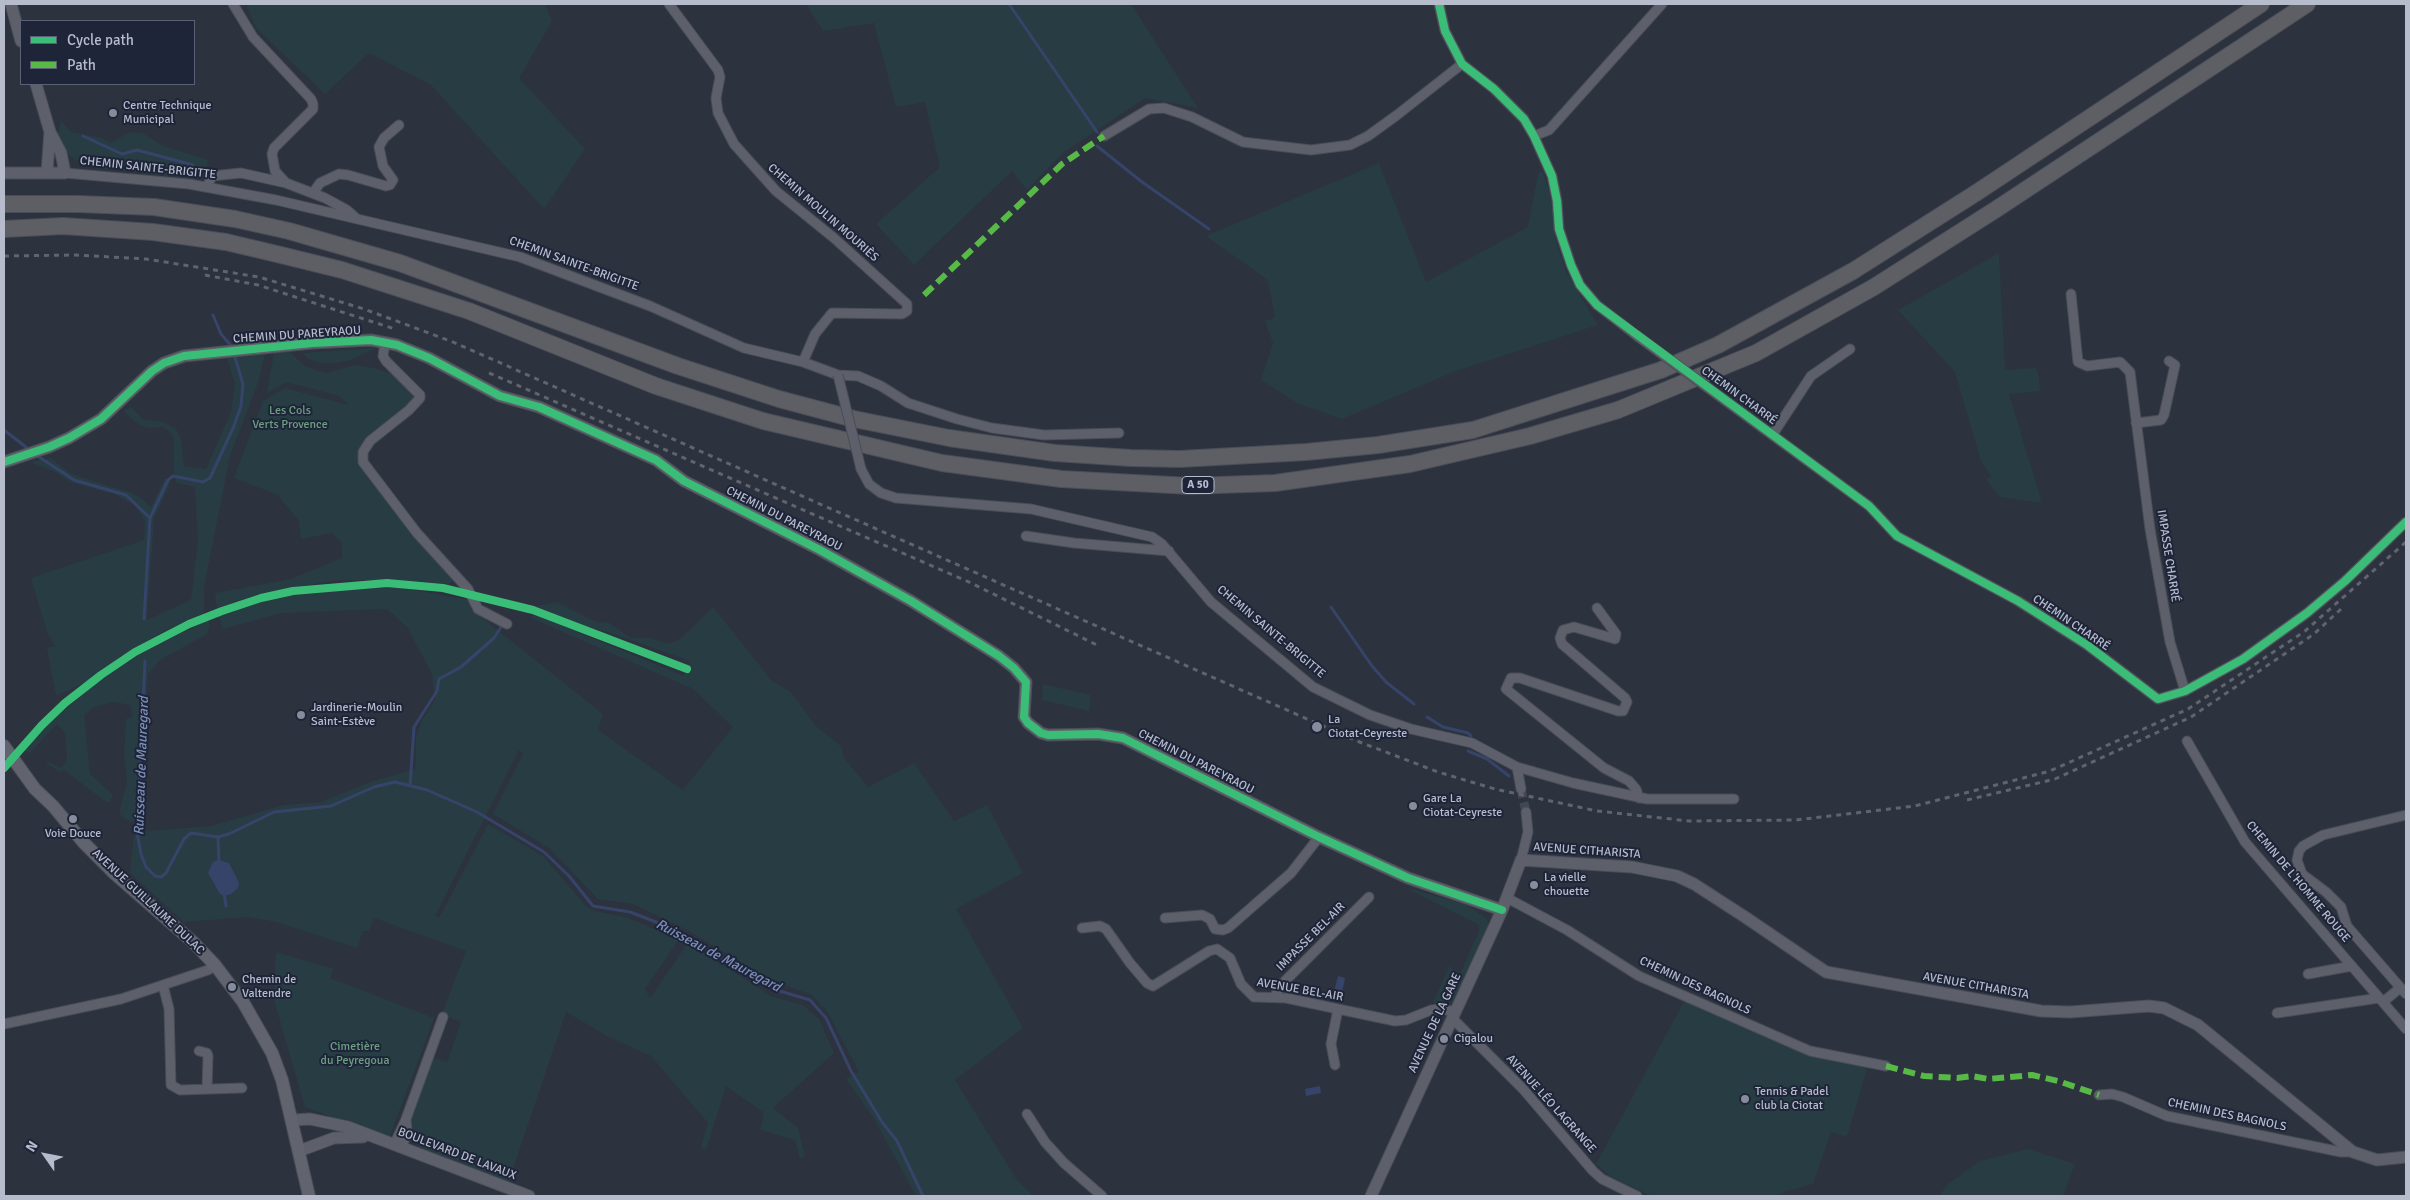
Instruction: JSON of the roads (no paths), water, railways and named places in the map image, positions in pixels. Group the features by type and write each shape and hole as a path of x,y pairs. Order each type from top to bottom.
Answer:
{"highway":[{"name":"A 50","path":"4,204 154,207 235,219 289,231 400,263 678,366 780,399 854,419 949,438 1055,453 1131,458 1188,459 1306,452 1378,445 1472,430 1660,370 1718,345 1853,271 1976,193 2261,4"},
{"name":"A 50","path":"4,229 63,226 152,232 226,242 342,270 469,311 656,386 764,421 942,462 1061,480 1190,486 1275,483 1410,464 1522,438 1618,410 1756,353 1882,282 2307,4"}],"main road":[{"name":"AVENUE GUILLAUME DULAC","path":"4,734 41,785 53,806"},
{"name":"AVENUE GUILLAUME DULAC","path":"4,746 35,789 53,806 84,843 115,874 194,943 215,965 243,1002 272,1053 282,1080 293,1120 309,1196"}],"street":[{"path":"11,4 20,37"},
{"path":"233,4 253,37 311,99 313,104 313,109 274,148 272,154 275,171 286,183"},
{"name":"CHEMIN MOULIN MOURIÈS","path":"670,4 718,70 720,77 716,98 718,113 734,144 776,191 834,238 907,304 907,311 902,314 832,314 815,334 803,362"},
{"name":"CHEMIN CHARRÉ","path":"1439,4 1444,31 1462,64 1524,118 1534,136 1552,176 1557,201 1559,229 1571,265 1580,285 1597,305 1869,506 1897,536 2018,601 2087,645 2158,699 2185,691"},
{"path":"1534,136 1549,130 1662,4"},
{"path":"1104,136 1149,109 1164,108 1192,117 1243,142 1311,150 1350,145 1368,136 1462,64"},
{"path":"36,85 50,132 64,162 65,173"},
{"path":"313,193 320,183 339,174 348,174 390,186 393,180 383,166 379,147 384,138 399,125"},
{"path":"47,172 50,132"},
{"path":"207,187 212,176 241,172 286,183 313,193 347,210 358,220"},
{"name":"CHEMIN SAINTE-BRIGITTE","path":"4,173 65,173 189,184 520,257 650,306 744,348 803,362 838,375 858,376 881,386 908,403 992,428 1044,435 1119,433"},
{"name":"IMPASSE CHARRÉ","path":"2071,294 2078,362 2086,366 2120,362 2127,366 2130,372 2150,529 2168,632 2185,691"},
{"name":"CHEMIN DU PAREYRAOU","path":"4,462 50,447 101,419 152,372 164,363 184,356 312,343 371,340 385,343 429,358 500,396 538,407 656,460 684,481 820,550 974,641 1014,668 1026,682 1024,717 1028,723 1041,733 1048,735 1098,734 1123,738 1320,837 1408,878 1502,910"},
{"path":"385,343 383,356 386,361 420,395 420,398 409,410 370,441 363,452 363,462 422,539 468,589 478,609 507,624"},
{"path":"1772,434 1810,376 1850,348"},
{"path":"2136,423 2161,420 2164,415 2175,365 2169,361"},
{"name":"CHEMIN SAINTE-BRIGITTE","path":"838,375 862,469 869,484 881,493 896,498 1031,509 1152,537 1168,551 1211,602 1313,687 1370,715 1411,729 1472,743 1517,766 1573,783 1639,798 1734,799"},
{"path":"2185,691 2243,659 2306,613 2345,581 2406,522"},
{"path":"1026,536 1074,543 1168,551"},
{"path":"1597,608 1616,634 1615,639 1574,627 1563,630 1560,638 1562,644 1625,698 1627,702 1623,711 1618,712 1520,678 1511,678 1506,690 1604,768 1629,781 1636,789 1639,798"},
{"name":"CHEMIN DE L'HOMME ROUGE","path":"2187,742 2245,842 2406,1029"},
{"path":"1517,766 1521,789"},
{"path":"1521,860 1528,832 1526,812"},
{"path":"2277,1014 2381,1000 2403,991 2347,926 2340,907 2326,892 2302,874 2297,860 2299,851 2303,846 2323,835 2406,815"},
{"path":"1165,918 1202,915 1210,919 1216,929 1223,930 1228,928 1291,873 1320,837"},
{"name":"AVENUE DE LA GARE","path":"1371,1196 1508,898 1521,860"},
{"name":"AVENUE CITHARISTA","path":"1521,860 1632,867 1678,876 1826,972 2041,1011 2070,1012 2149,1006 2164,1008 2198,1025 2353,1152 2377,1160 2406,1156"},
{"name":"IMPASSE BEL-AIR","path":"1274,997 1283,982 1369,897"},
{"name":"CHEMIN DES BAGNOLS","path":"1508,898 1567,930 1640,976 1810,1051 1886,1066"},
{"name":"AVENUE BEL-AIR","path":"1082,928 1100,926 1106,929 1130,963 1150,986 1156,986 1209,951 1217,949 1230,958 1242,984 1256,998 1274,997 1395,1021 1406,1020 1431,1010 1441,1009 1454,1016"},
{"path":"4,1024 121,1000 208,970 215,965"},
{"path":"2308,974 2352,966"},
{"path":"163,985 169,1009 171,1085 180,1090 242,1088"},
{"path":"1334,1065 1331,1044 1338,1009"},
{"name":"AVENUE LÉO LAGRANGE","path":"1454,1016 1523,1089 1593,1171 1602,1179 1637,1196"},
{"path":"398,1146 442,1017"},
{"path":"199,1052 208,1056 206,1089"},
{"name":"CHEMIN DES BAGNOLS","path":"2099,1095 2112,1094 2123,1097 2167,1116 2341,1152 2353,1152"},
{"path":"1027,1114 1045,1142 1064,1163 1102,1196"},
{"name":"BOULEVARD DE LAVAUX","path":"293,1120 310,1119 337,1124 529,1196"},
{"path":"334,1138 337,1124"},
{"name":"BOULEVARD DE LAVAUX","path":"299,1151 334,1138 353,1136 375,1138"}],"water":[{"path":"218,860 229,863 239,883 238,888 231,894 224,896 220,894 208,873 213,862"},
{"path":"1338,976 1345,978 1342,993 1334,992"},
{"path":"1320,1086 1321,1093 1306,1096 1305,1089"}],"waterway":[{"path":"1009,4 1097,132"},
{"path":"83,136 122,154 137,150 193,165"},
{"path":"1097,146 1142,182 1209,229"},
{"path":"213,315 221,334 233,348"},
{"path":"150,518 168,480 173,476 203,482 210,478 241,406 243,384 234,354"},
{"name":"Ruisseau de Mauregard","path":"4,430 31,451"},
{"name":"Ruisseau de Mauregard","path":"36,455 74,480 126,495 150,518 144,619"},
{"path":"1331,607 1372,666 1386,682 1414,704"},
{"path":"410,786 414,727 437,691 439,679 461,667 494,638 501,627"},
{"name":"Ruisseau de Mauregard","path":"145,661 137,832 141,854 146,867 155,876 161,877 166,873 184,839 191,833 218,837 229,834 274,812 331,806 374,787 395,782 427,790 477,812 544,852 569,876 593,906 630,912 669,927 773,989 810,1000 826,1018 851,1071 882,1122 897,1141 923,1196"},
{"path":"1427,717 1443,727 1468,733 1471,736"},
{"path":"1468,751 1487,759 1509,776"},
{"path":"218,837 219,863"},
{"path":"224,892 226,906"}],"tunnel":[{"path":"1521,789 1526,812"}],"railway":[{"path":"4,256 76,255 146,259 259,277 364,309 453,342 1357,741 1438,772 1495,789 1597,811 1689,821 1796,820 1915,806 2050,771 2188,709 2305,631 2406,542"},
{"path":"205,275 258,285 395,329"},
{"path":"489,373 971,583 1099,646"},
{"path":"1967,800 2055,779 2191,717 2314,634 2341,609"}],"place":[{"name":"Centre Technique Municipal","path":"113,113"},
{"name":"Jardinerie-Moulin Saint-Estève","path":"301,715"},
{"name":"La Ciotat-Ceyreste","path":"1317,727"},
{"name":"Gare La Ciotat-Ceyreste","path":"1413,806"},
{"name":"Voie Douce","path":"73,819"},
{"name":"La vielle chouette","path":"1534,885"},
{"name":"Chemin de Valtendre","path":"232,987"},
{"name":"Cigalou","path":"1444,1039"},
{"name":"Tennis & Padel club la Ciotat","path":"1745,1099"}],"park label":[{"name":"Les Cols Verts Provence","path":"290,418"},
{"name":"Cimetière du Peyregoua","path":"355,1054"}]}
